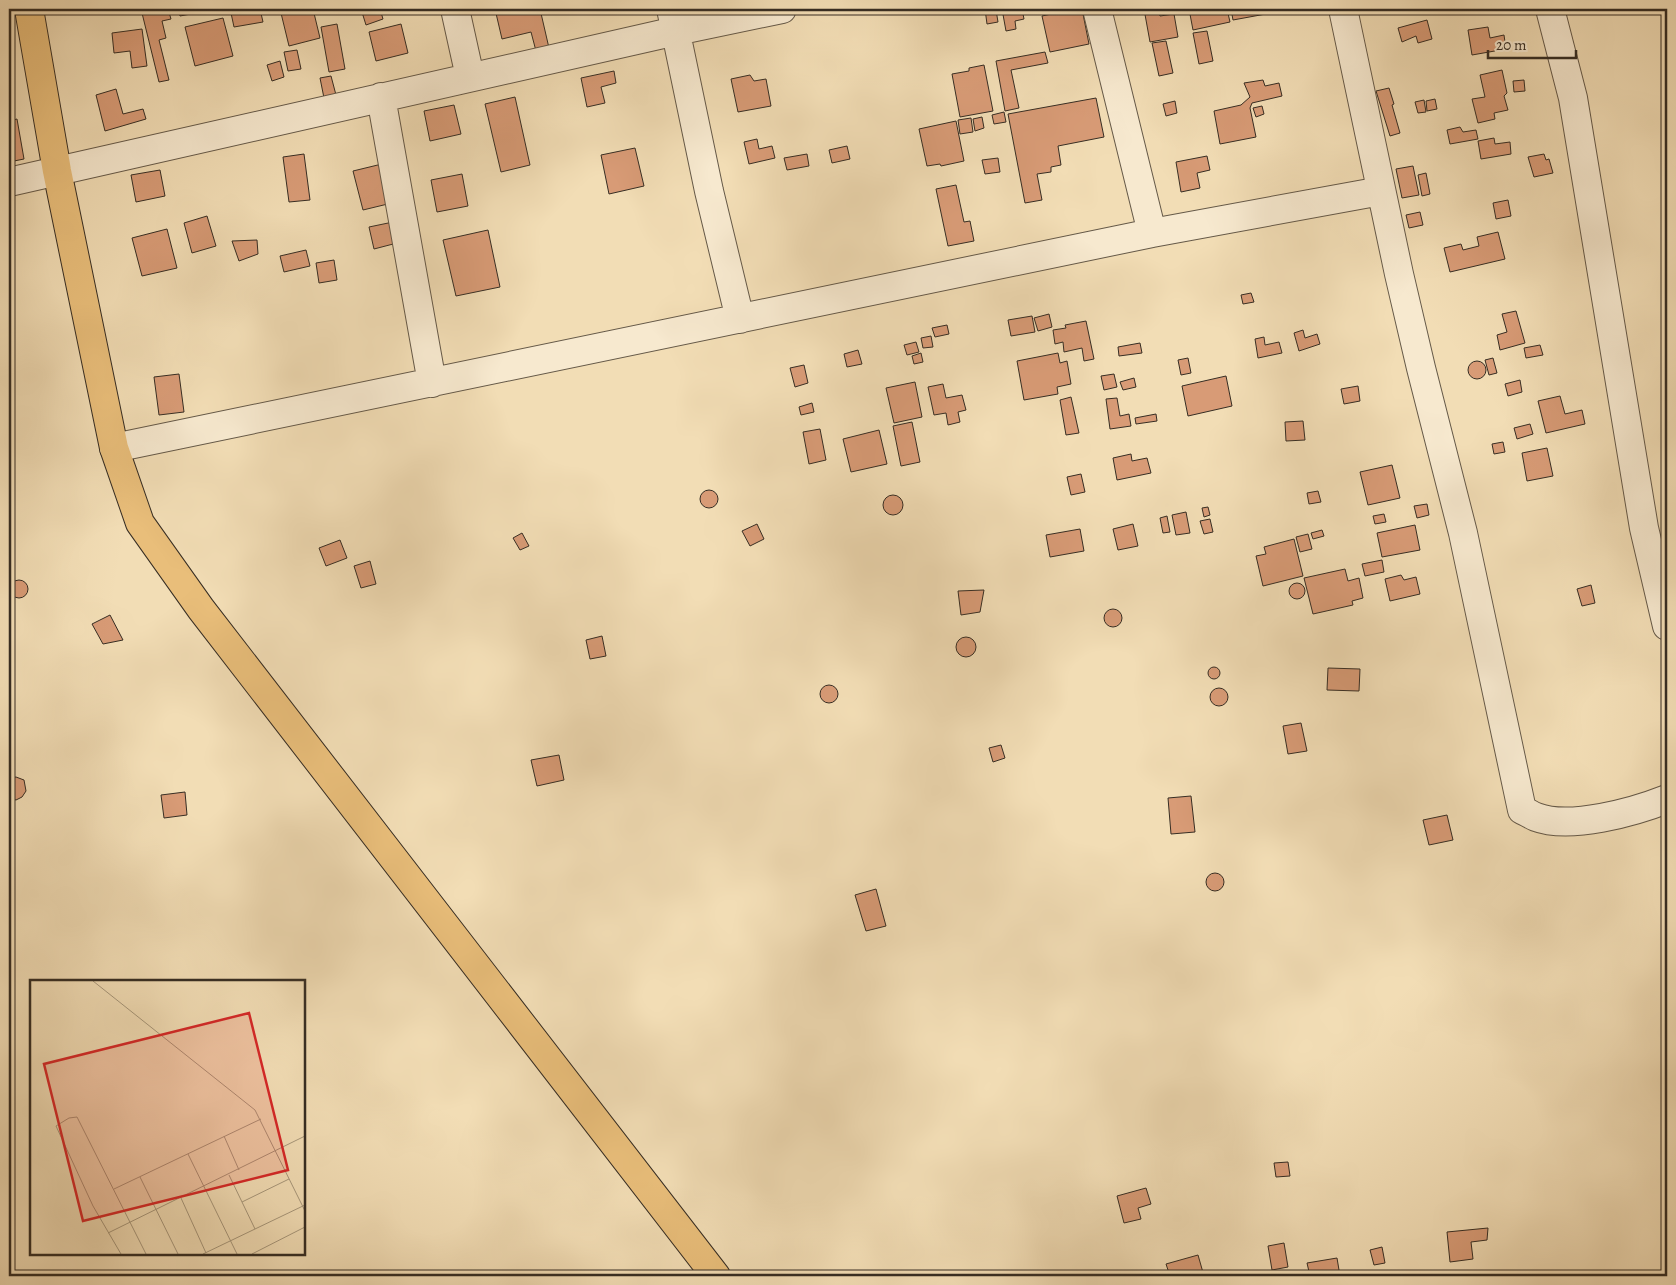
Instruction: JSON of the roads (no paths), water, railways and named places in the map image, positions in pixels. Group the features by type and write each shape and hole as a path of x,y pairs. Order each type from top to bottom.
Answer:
{"main road":[{"path":"29,9 57,171 114,448 140,523 202,609 716,1276"}],"street":[{"path":"456,9 470,77"},
{"path":"9,182 470,77 673,20 782,9"},
{"path":"1097,9 1152,234"},
{"path":"1343,9 1381,191 1421,368 1463,533 1522,810 1537,817 1560,821 1586,820 1647,807 1667,798"},
{"path":"1550,9 1573,98 1644,528 1667,626"},
{"path":"673,20 708,192 740,319"},
{"path":"381,98 432,382"},
{"path":"114,448 1152,234 1381,191"}]}
